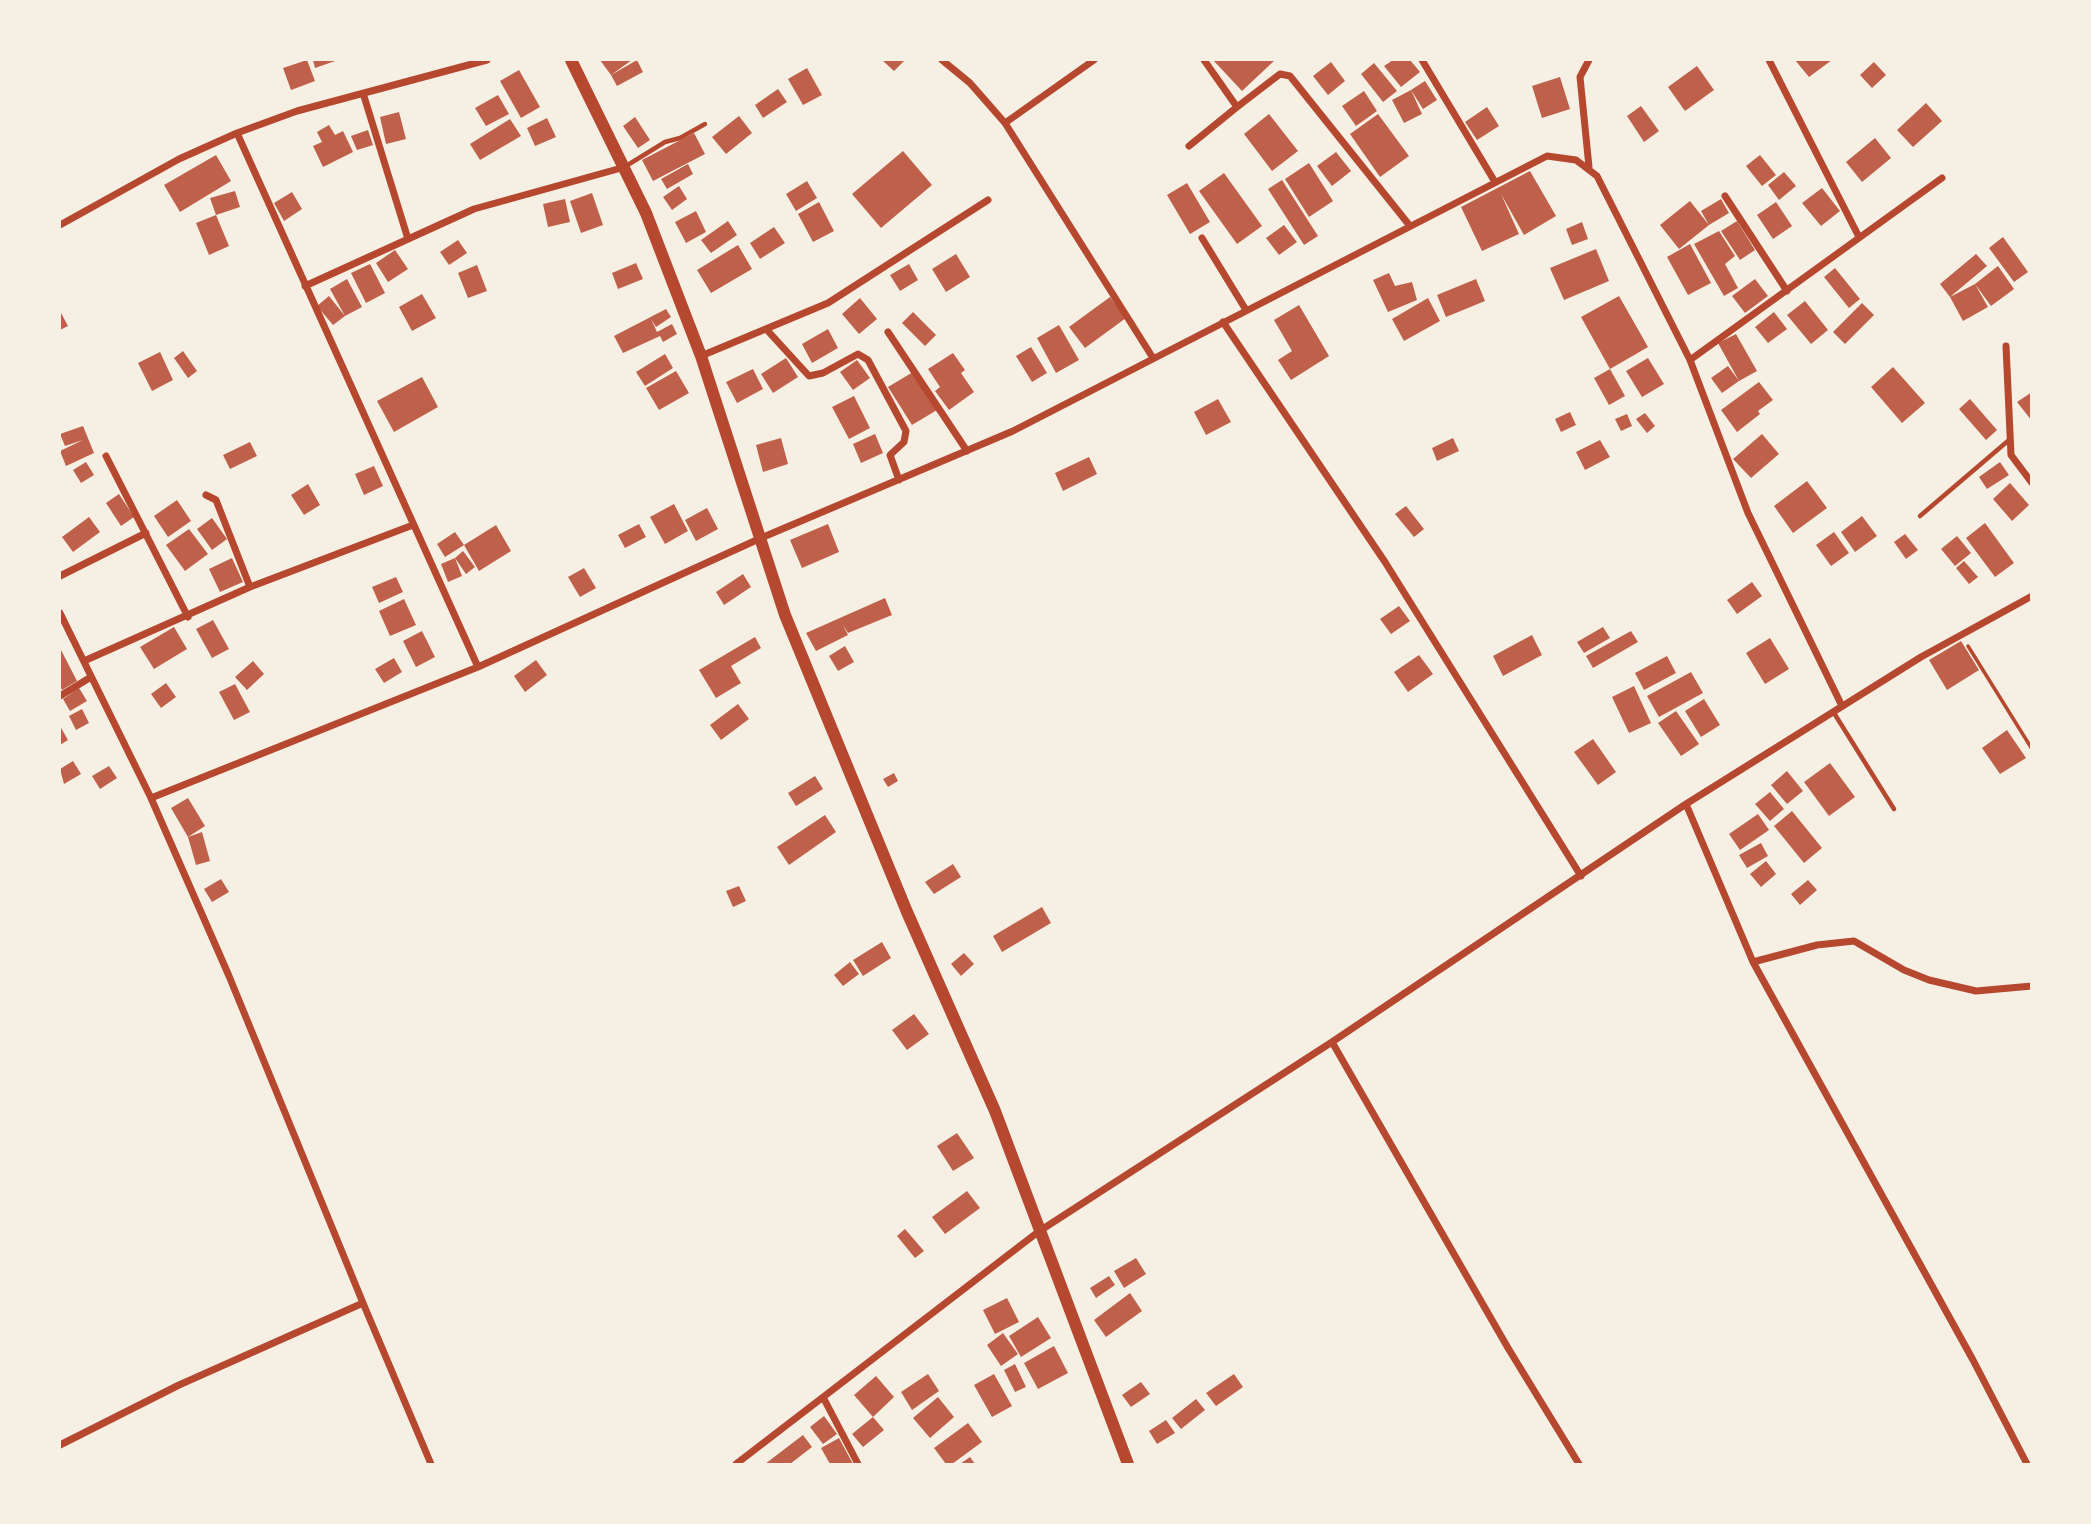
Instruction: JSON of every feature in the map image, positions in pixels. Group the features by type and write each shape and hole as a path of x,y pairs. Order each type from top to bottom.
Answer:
{"street":[{"path":"60,225 179,159 237,133 297,111 487,60"},
{"path":"571,60 646,213 701,356 785,615 907,912 995,1111 1038,1232 1128,1465"},
{"path":"942,60 970,83 1005,123 1153,358"},
{"path":"1005,123 1094,60"},
{"path":"1203,60 1237,107"},
{"path":"1422,60 1495,182"},
{"path":"1589,60 1580,76 1589,167"},
{"path":"1769,60 1859,237"},
{"path":"1189,146 1280,74 1290,76 1410,226"},
{"path":"363,93 408,239"},
{"path":"237,133 478,667"},
{"path":"151,798 478,667 761,538 1013,431 1547,156 1569,157 1589,167 1597,176 1690,360 1748,513 1842,706"},
{"path":"305,286 474,209 625,167"},
{"path":"1690,360 1942,178"},
{"path":"1725,196 1787,291"},
{"path":"701,356 767,330 855,288 989,200"},
{"path":"1202,238 1246,310"},
{"path":"1223,322 1385,562 1581,876"},
{"path":"767,330 809,376 823,373 858,354 868,360 906,431 904,442 890,455 899,480"},
{"path":"888,332 967,451"},
{"path":"2006,346 2011,455 2032,483"},
{"path":"106,456 188,617"},
{"path":"206,495 216,500 250,587"},
{"path":"84,661 188,617 250,587 413,525"},
{"path":"60,576 146,533"},
{"path":"736,1465 1038,1232 1332,1042 1686,804 1842,706 2032,596"},
{"path":"60,613 151,798 229,976 431,1465"},
{"path":"60,696 91,677"},
{"path":"1686,804 1753,962 1933,1286 2027,1465"},
{"path":"1753,962 1817,945 1854,941 1904,970 1929,980 1976,990 2032,986"},
{"path":"1332,1042 1508,1348 1579,1465"},
{"path":"60,1445 179,1385 363,1303"},
{"path":"823,1397 858,1465"}],"lane":[{"path":"625,167 665,142 680,138 705,124"},
{"path":"1920,516 2009,440"},
{"path":"1833,712 1894,808"}],"path":[{"path":"1961,635 2032,749"}],"building":[{"path":"307,60 315,81 291,90 283,68"},
{"path":"313,60 338,60 315,68"},
{"path":"600,60 632,60 611,75"},
{"path":"637,60 643,72 617,86 611,75"},
{"path":"882,60 905,60 894,71"},
{"path":"1213,60 1275,60 1242,91"},
{"path":"1393,60 1410,60 1420,72 1401,87 1384,66"},
{"path":"1795,60 1832,60 1809,77"},
{"path":"1331,62 1345,81 1328,95 1313,76"},
{"path":"1874,62 1886,75 1872,88 1860,75"},
{"path":"1374,63 1397,91 1383,102 1361,74"},
{"path":"1697,66 1714,90 1685,111 1668,87"},
{"path":"807,68 822,95 803,105 788,79"},
{"path":"519,70 540,107 521,118 500,81"},
{"path":"1560,77 1570,109 1542,118 1532,86"},
{"path":"1425,81 1437,100 1423,109 1411,90"},
{"path":"778,89 787,102 763,118 755,105"},
{"path":"1411,90 1422,114 1404,123 1392,100"},
{"path":"1364,91 1377,111 1356,126 1342,106"},
{"path":"498,95 509,114 486,126 475,108"},
{"path":"1926,103 1942,121 1913,147 1897,130"},
{"path":"1641,106 1659,131 1644,142 1627,116"},
{"path":"1487,107 1499,126 1477,140 1465,122"},
{"path":"399,112 406,139 386,144 380,117"},
{"path":"1269,114 1298,151 1272,171 1244,134"},
{"path":"1378,114 1409,156 1380,177 1350,134"},
{"path":"739,116 752,133 726,154 712,137"},
{"path":"635,117 650,140 638,148 623,126"},
{"path":"547,118 556,137 535,146 527,128"},
{"path":"510,119 521,136 480,160 470,144"},
{"path":"329,125 335,135 343,131 353,152 323,167 313,146 322,142 317,132"},
{"path":"368,130 373,145 357,150 351,136"},
{"path":"694,133 705,154 653,181 642,160"},
{"path":"1875,138 1891,158 1862,182 1846,162"},
{"path":"903,151 932,185 881,228 852,194"},
{"path":"1336,152 1351,171 1332,186 1317,166"},
{"path":"216,155 231,181 180,212 164,185"},
{"path":"1760,155 1776,175 1762,186 1746,166"},
{"path":"1309,163 1333,201 1309,217 1285,179"},
{"path":"688,164 693,174 667,189 661,179"},
{"path":"1530,171 1556,216 1524,235 1501,194 1519,234 1482,251 1461,207"},
{"path":"1784,172 1796,186 1779,200 1768,185"},
{"path":"1224,173 1262,226 1237,244 1199,191"},
{"path":"1282,180 1318,236 1304,245 1268,189"},
{"path":"807,181 817,198 796,211 786,194"},
{"path":"1187,183 1210,222 1190,234 1167,195"},
{"path":"679,186 687,199 672,210 663,197"},
{"path":"1822,188 1840,211 1821,226 1802,203"},
{"path":"235,191 240,207 216,215 210,198"},
{"path":"292,192 302,209 284,221 274,203"},
{"path":"592,193 603,225 581,233 570,201"},
{"path":"565,199 570,222 548,227 543,204"},
{"path":"1721,199 1729,213 1709,225 1701,211"},
{"path":"1690,201 1709,225 1679,249 1660,225"},
{"path":"819,202 834,231 813,242 798,214"},
{"path":"1776,202 1792,226 1773,239 1757,215"},
{"path":"696,211 706,232 686,243 675,222"},
{"path":"216,215 229,246 209,255 196,223"},
{"path":"728,221 737,235 711,253 701,240"},
{"path":"1737,221 1755,250 1740,260 1721,231"},
{"path":"1582,222 1588,239 1572,245 1566,229"},
{"path":"1284,225 1297,242 1279,255 1266,238"},
{"path":"774,227 785,243 760,259 750,243"},
{"path":"1719,231 1735,256 1725,264 1738,288 1724,296 1694,244"},
{"path":"2003,237 2028,272 2014,282 1989,248"},
{"path":"458,240 467,253 449,265 440,252"},
{"path":"1690,244 1711,283 1688,295 1667,257"},
{"path":"738,245 752,269 711,293 697,270"},
{"path":"1596,249 1609,281 1564,300 1550,268"},
{"path":"395,250 408,269 388,282 376,263"},
{"path":"956,254 970,277 946,292 932,269"},
{"path":"1976,254 1987,266 1950,297 1940,284"},
{"path":"636,263 643,279 618,289 612,273"},
{"path":"370,264 385,293 366,303 351,273"},
{"path":"909,264 918,280 900,291 890,275"},
{"path":"477,265 487,291 468,298 458,273"},
{"path":"1998,266 2014,289 1991,306 1975,284"},
{"path":"1835,268 1860,299 1849,308 1824,277"},
{"path":"1389,273 1395,286 1412,282 1417,300 1388,312 1373,280"},
{"path":"347,279 362,307 345,316 330,289"},
{"path":"1476,279 1485,301 1446,317 1437,295"},
{"path":"1755,279 1768,296 1745,313 1732,296"},
{"path":"1975,284 1988,307 1963,321 1950,297"},
{"path":"422,294 436,318 412,331 399,307"},
{"path":"329,296 345,316 333,325 317,306"},
{"path":"1619,296 1648,347 1610,369 1581,317"},
{"path":"1110,297 1126,318 1085,348 1069,327"},
{"path":"860,298 877,319 859,334 842,314"},
{"path":"1428,298 1440,321 1404,341 1392,319"},
{"path":"1805,301 1828,330 1811,344 1787,315"},
{"path":"1862,303 1874,315 1845,344 1833,332"},
{"path":"1299,305 1329,356 1291,380 1278,360 1292,351 1274,320"},
{"path":"666,309 671,317 656,327 651,319 657,332 672,324 677,334 663,342 660,336 623,353 614,336"},
{"path":"60,311 68,326 60,330"},
{"path":"913,312 936,335 925,346 902,323"},
{"path":"1774,312 1787,329 1768,343 1755,327"},
{"path":"1059,325 1079,360 1056,373 1037,338"},
{"path":"828,329 838,348 812,363 802,344"},
{"path":"1736,334 1757,371 1739,381 1718,343"},
{"path":"1031,347 1047,373 1032,382 1016,356"},
{"path":"183,351 197,371 188,378 174,358"},
{"path":"160,352 173,380 152,391 138,363"},
{"path":"953,353 965,370 961,373 974,392 949,410 935,391 940,387 928,369"},
{"path":"665,354 673,368 645,386 636,372"},
{"path":"786,358 798,377 773,393 761,374"},
{"path":"1648,358 1664,384 1642,397 1626,371"},
{"path":"857,360 870,378 853,390 840,372"},
{"path":"1728,366 1739,381 1722,393 1711,378"},
{"path":"1893,367 1925,403 1902,423 1871,387"},
{"path":"753,369 763,389 737,403 726,382"},
{"path":"1610,369 1625,396 1609,405 1594,378"},
{"path":"676,371 689,393 659,410 646,388"},
{"path":"913,372 937,410 912,425 888,387"},
{"path":"422,377 438,407 394,432 377,401"},
{"path":"1759,382 1773,400 1737,432 1721,410"},
{"path":"2032,392 2032,421 2017,402"},
{"path":"854,396 870,428 849,439 832,407"},
{"path":"1218,399 1231,422 1206,435 1194,412"},
{"path":"1970,399 1997,430 1986,440 1959,409"},
{"path":"1570,412 1576,425 1561,432 1555,419"},
{"path":"1645,413 1655,426 1647,433 1636,419"},
{"path":"1627,414 1632,426 1621,431 1615,419"},
{"path":"83,426 94,453 66,466 60,451 83,440 65,446 60,434"},
{"path":"875,434 883,453 861,463 853,444"},
{"path":"1762,434 1779,454 1751,478 1733,459"},
{"path":"781,438 788,464 763,472 756,445"},
{"path":"1453,438 1459,451 1437,461 1432,448"},
{"path":"1600,440 1610,457 1585,470 1576,452"},
{"path":"250,442 257,456 230,469 223,455"},
{"path":"1089,457 1097,474 1063,491 1055,473"},
{"path":"86,462 94,475 81,483 73,470"},
{"path":"2000,462 2009,475 1987,489 1979,477"},
{"path":"374,466 383,486 364,495 355,474"},
{"path":"1807,481 1827,508 1793,533 1774,506"},
{"path":"2010,483 2029,505 2012,521 1993,499"},
{"path":"308,484 320,505 304,515 291,495"},
{"path":"119,494 134,517 121,526 106,503"},
{"path":"177,500 191,521 168,537 154,516"},
{"path":"674,504 688,531 665,544 650,517"},
{"path":"1406,506 1424,529 1414,537 1395,514"},
{"path":"707,508 718,529 696,541 685,520"},
{"path":"1862,516 1877,536 1855,552 1841,532"},
{"path":"89,517 100,532 73,552 62,537"},
{"path":"212,518 227,539 212,550 197,529"},
{"path":"1985,523 2014,563 1995,577 1966,538"},
{"path":"639,524 646,537 625,548 618,535"},
{"path":"828,524 839,552 802,568 790,540"},
{"path":"496,525 511,551 479,571 464,545"},
{"path":"189,529 208,554 185,571 166,545"},
{"path":"455,532 464,545 445,557 437,544"},
{"path":"1834,532 1849,553 1831,566 1816,545"},
{"path":"1905,534 1918,550 1906,559 1894,542"},
{"path":"1957,536 1971,553 1955,566 1941,549"},
{"path":"463,551 475,567 466,574 455,558"},
{"path":"232,558 243,582 220,592 209,569"},
{"path":"455,558 462,576 448,582 441,564"},
{"path":"1964,561 1978,577 1969,584 1956,568"},
{"path":"584,568 596,588 580,597 568,577"},
{"path":"743,574 751,587 724,605 716,592"},
{"path":"396,577 403,592 379,603 372,587"},
{"path":"1752,582 1762,596 1737,614 1727,600"},
{"path":"885,598 892,615 848,633 843,625 848,635 816,651 806,633"},
{"path":"404,599 416,625 390,636 379,611"},
{"path":"1399,606 1410,621 1391,634 1380,619"},
{"path":"213,620 229,649 212,658 196,629"},
{"path":"174,627 187,649 154,669 140,647"},
{"path":"1603,627 1610,638 1584,653 1577,642"},
{"path":"422,631 435,657 416,667 403,641"},
{"path":"1631,631 1638,642 1593,668 1586,656"},
{"path":"1532,635 1542,655 1503,676 1493,656"},
{"path":"755,637 761,648 731,666 741,683 716,698 699,670"},
{"path":"1770,638 1789,669 1765,684 1746,653"},
{"path":"1961,641 1979,670 1947,690 1929,660"},
{"path":"845,646 854,662 838,671 829,656"},
{"path":"60,648 77,681 62,690 60,686"},
{"path":"1419,655 1433,674 1408,692 1394,672"},
{"path":"1667,656 1676,673 1644,690 1635,673"},
{"path":"394,658 402,672 384,683 375,669"},
{"path":"536,660 547,675 525,692 514,676"},
{"path":"253,661 264,674 247,690 235,677"},
{"path":"1691,672 1703,693 1659,717 1647,696"},
{"path":"166,683 176,697 161,708 151,694"},
{"path":"235,684 250,712 234,720 219,692"},
{"path":"1634,686 1651,723 1629,733 1612,697"},
{"path":"79,688 87,701 70,711 63,699"},
{"path":"1704,699 1720,725 1701,737 1685,711"},
{"path":"738,704 749,719 721,740 710,725"},
{"path":"82,709 89,723 76,730 69,716"},
{"path":"1676,711 1699,744 1681,756 1658,723"},
{"path":"60,726 68,740 60,745"},
{"path":"2007,730 2026,758 2000,774 1982,748"},
{"path":"1593,739 1616,772 1598,785 1574,752"},
{"path":"73,761 81,774 64,784 60,769"},
{"path":"1830,763 1855,797 1829,816 1804,782"},
{"path":"109,766 117,778 100,789 92,776"},
{"path":"1787,771 1803,791 1787,804 1771,785"},
{"path":"894,773 898,781 888,787 883,779"},
{"path":"815,776 823,789 796,806 788,793"},
{"path":"1770,792 1784,809 1770,821 1755,804"},
{"path":"188,798 205,826 188,837 171,808"},
{"path":"1792,811 1822,848 1804,863 1774,826"},
{"path":"1758,814 1769,830 1740,850 1729,834"},
{"path":"825,815 836,832 789,865 777,847"},
{"path":"202,832 210,861 196,865 188,837"},
{"path":"1761,843 1768,856 1747,868 1739,855"},
{"path":"1766,861 1776,874 1761,887 1750,874"},
{"path":"953,864 961,877 934,894 925,882"},
{"path":"221,879 229,892 212,902 204,889"},
{"path":"1808,880 1817,890 1800,905 1791,894"},
{"path":"739,886 746,901 733,907 726,891"},
{"path":"1042,907 1051,923 1002,952 993,936"},
{"path":"882,942 891,958 863,976 853,960"},
{"path":"964,953 974,964 961,976 951,964"},
{"path":"850,962 859,974 843,986 834,975"},
{"path":"914,1014 929,1034 907,1050 892,1030"},
{"path":"957,1133 974,1158 953,1171 937,1146"},
{"path":"967,1191 980,1208 945,1234 932,1217"},
{"path":"905,1229 924,1251 915,1258 897,1236"},
{"path":"1136,1258 1146,1274 1124,1288 1114,1271"},
{"path":"1109,1276 1115,1285 1096,1298 1090,1288"},
{"path":"1130,1293 1142,1311 1106,1337 1094,1320"},
{"path":"1007,1298 1019,1322 995,1334 983,1310"},
{"path":"1038,1317 1051,1338 1021,1357 1009,1336"},
{"path":"1003,1333 1018,1354 1001,1366 987,1345"},
{"path":"1054,1346 1068,1373 1038,1389 1024,1363"},
{"path":"1015,1364 1026,1387 1015,1392 1004,1370"},
{"path":"928,1374 939,1391 912,1410 901,1392"},
{"path":"994,1374 1012,1406 992,1417 974,1385"},
{"path":"1234,1374 1243,1387 1216,1406 1206,1393"},
{"path":"876,1376 894,1397 873,1417 854,1395"},
{"path":"1141,1382 1150,1394 1131,1407 1122,1395"},
{"path":"938,1397 954,1417 930,1438 913,1418"},
{"path":"1196,1399 1205,1410 1181,1429 1172,1418"},
{"path":"824,1416 837,1434 823,1444 810,1427"},
{"path":"873,1417 884,1430 863,1447 852,1434"},
{"path":"1166,1420 1175,1433 1157,1444 1149,1431"},
{"path":"968,1423 982,1442 952,1464 946,1464 934,1448"},
{"path":"803,1435 812,1447 790,1464 765,1464"},
{"path":"839,1438 853,1464 830,1464 821,1448"},
{"path":"970,1457 975,1464 960,1464"}]}
